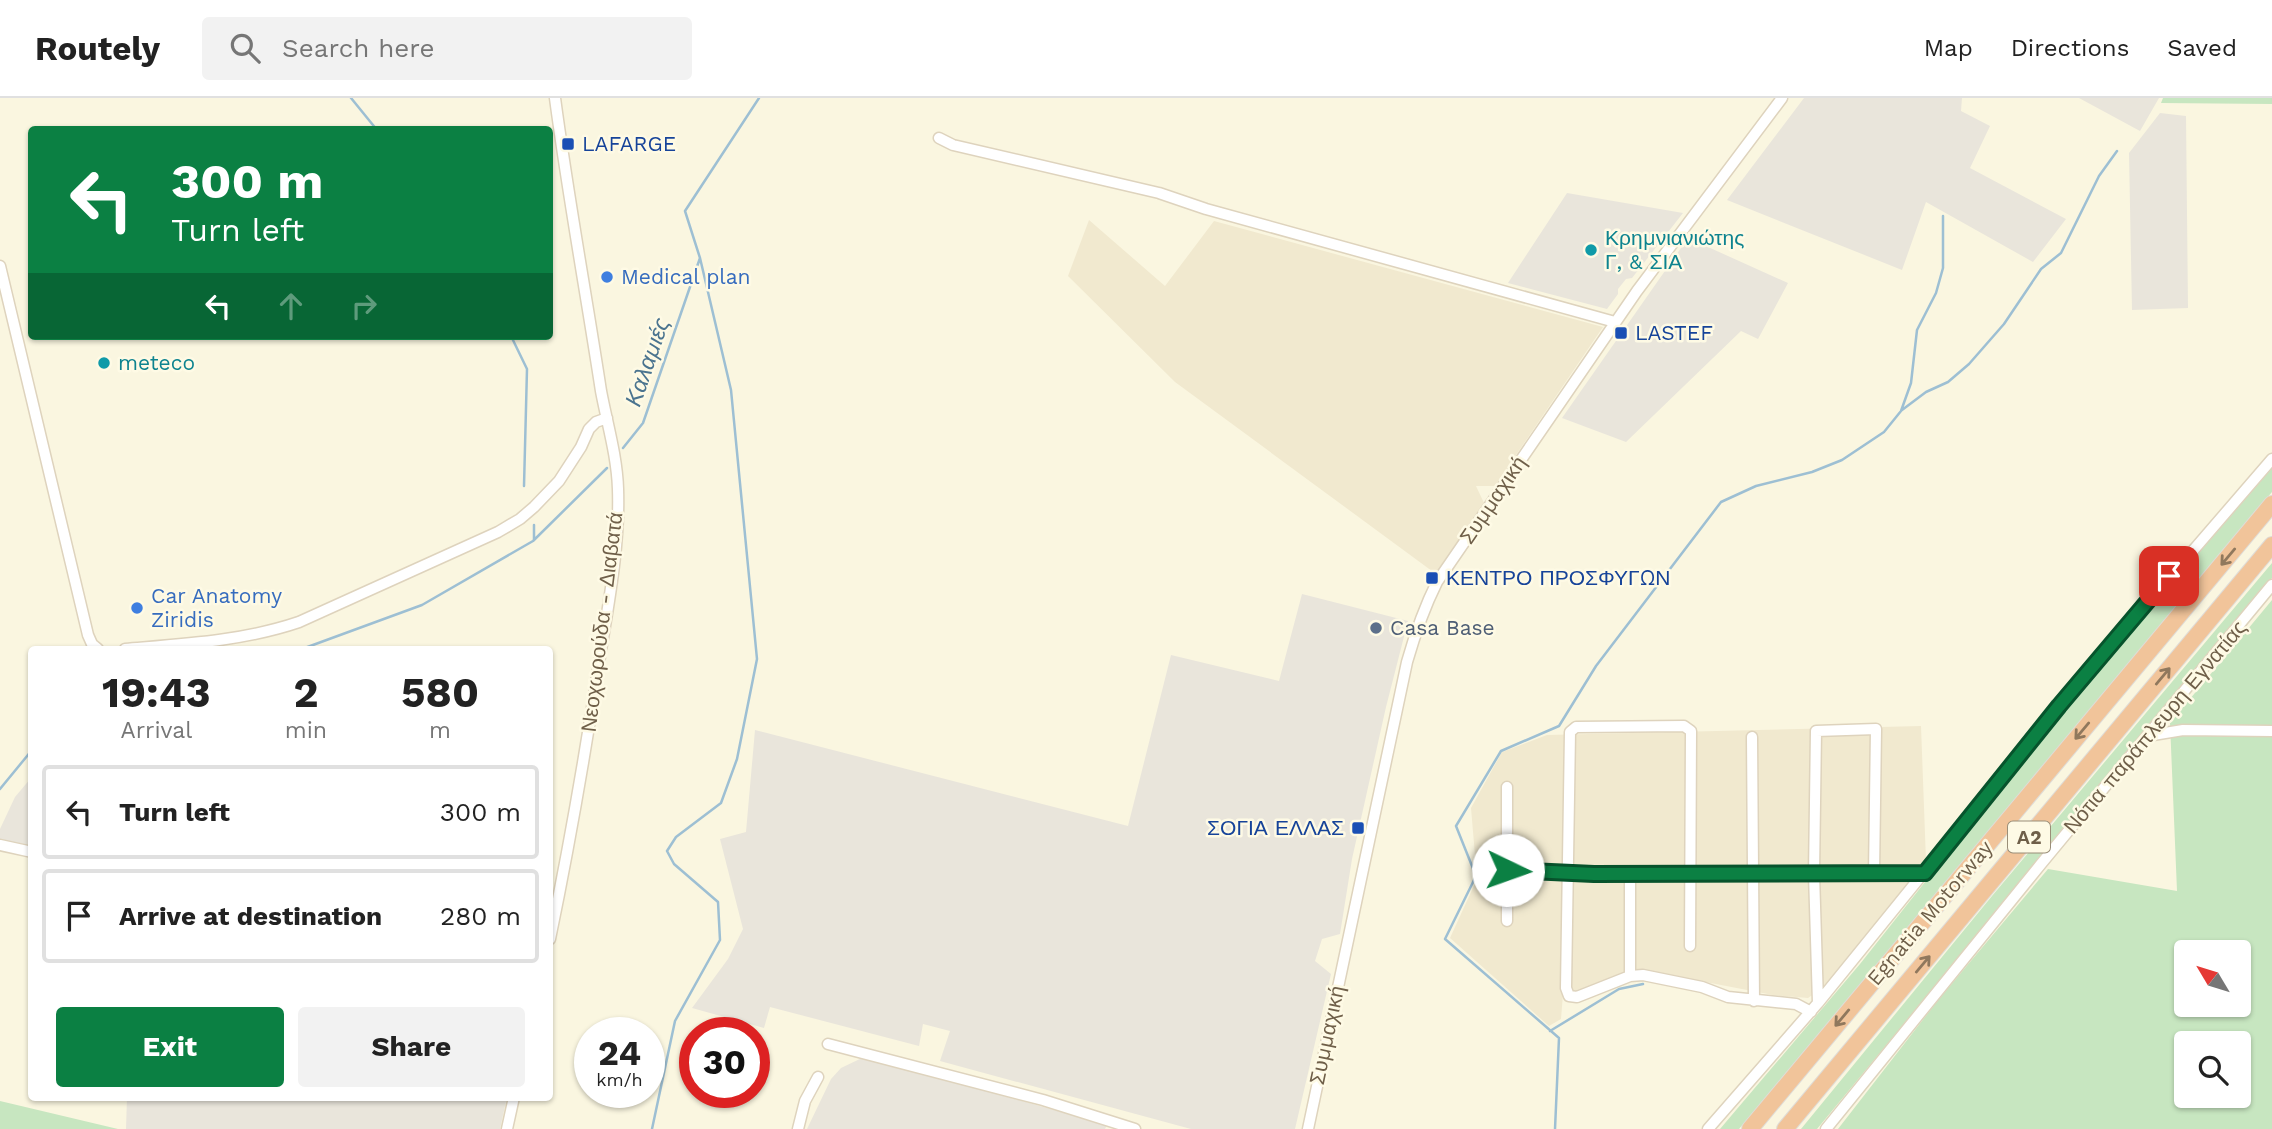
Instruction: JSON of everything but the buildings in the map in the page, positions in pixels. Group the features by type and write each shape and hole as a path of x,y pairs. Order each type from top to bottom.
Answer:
{"highway":[{"name":"Egnatia Motorway","path":"1749,1129 2272,504"},
{"name":"Egnatia Motorway","path":"1785,1129 2272,545"}],"street":[{"name":"Νεοχωρούδα - Διαβατά","path":"553,925 574,824 607,611 617,531 618,490 555,98"},
{"name":"Συμμαχική","path":"1308,1129 1400,697 1420,618 1437,582 1615,321 1782,98"},
{"path":"939,138 953,145 1158,193 1206,209 1615,321"},
{"path":"0,266 89,635 94,646"},
{"path":"157,646 233,639 299,622 498,532 520,519 559,481 589,429 596,422 607,418"},
{"path":"1708,1129 1814,1008 2059,706 2272,459"},
{"name":"Νότια παράπλευρη Εγνατίας","path":"1826,1129 2272,586"},
{"path":"1690,946 1691,731 1684,726 1572,729 1567,873 1569,996 1577,997 1630,976 1643,975 1712,989 1728,997 1814,1008"},
{"path":"1814,1008 1816,732 1876,729 1874,874"},
{"path":"2147,736 2183,730 2272,731"},
{"path":"1752,737 1754,1001"},
{"path":"1507,787 1507,920"},
{"path":"0,845 28,851"},
{"path":"1508,870 1567,873 1925,873"},
{"path":"1630,873 1630,976"},
{"path":"828,1044 1043,1100 1135,1129"},
{"path":"798,1129 806,1101 818,1077"},
{"path":"507,1129 513,1101"}],"shaded area":[{"path":"1804,98 1962,98 1961,111 1990,126 1970,168 2066,219 2033,262 1926,202 1902,270 1727,200"},
{"path":"2079,98 2159,98 2140,131"},
{"path":"2160,113 2186,116 2188,308 2132,310 2129,153"},
{"path":"1567,193 1683,213 1632,278 1626,279 1618,289 1618,294 1607,309 1508,283"},
{"path":"1089,220 1165,286 1214,221 1603,327 1495,486 1476,486 1484,503 1436,574 1175,382 1068,276"},
{"path":"1688,238 1788,283 1758,339 1741,331 1626,442 1562,418"},
{"path":"1302,594 1408,621 1352,859 1340,934 1322,939 1315,961 1331,974 1295,1129 1191,1129 940,1061 950,1031 923,1024 919,1046 770,1007 767,1017 724,1017 692,1008 728,959 743,929 720,839 746,832 755,730 1128,826 1171,655 1279,681"},
{"path":"1921,726 1926,861 1824,987 1808,998 1773,995 1638,969 1571,994 1563,994 1561,1019 1549,1026 1450,938 1477,879 1471,808 1502,752 1547,735"},
{"path":"28,782 28,848 0,840 0,829 15,797"},
{"path":"864,1057 1107,1125 1105,1129 807,1129 831,1079 841,1068"},
{"path":"127,1101 506,1101 500,1129 126,1129"}],"green space":[{"path":"2163,98 2272,98 2272,104 2161,103"},
{"path":"2272,468 2272,492 1739,1129 1720,1129 1860,964 2047,728"},
{"path":"2272,563 2272,578 1817,1129 1801,1129 1992,896"},
{"path":"2272,600 2272,1129 1838,1129 1939,999 2048,869 2177,891 2170,723"},
{"path":"0,1101 118,1129 0,1129"}],"waterway":[{"path":"351,98 374,126"},
{"path":"652,1129 675,1021 720,940 718,902 674,864 667,851 676,837 721,803 737,759 757,659 731,390 700,258 685,211 759,98"},
{"path":"1902,410 1926,392 1948,382 1969,364 2004,324 2041,269 2061,253 2099,176 2117,151"},
{"path":"1555,1129 1559,1038 1445,939 1476,876 1456,826 1501,751 1559,726 1596,666 1721,502 1756,486 1812,472 1842,460 1884,432 1901,411 1911,383 1917,330 1936,293 1943,268 1943,216"},
{"name":"Καλαμιές","path":"623,448 643,423 700,258"},
{"path":"513,340 527,369 524,486"},
{"name":"Καλαμιές","path":"310,646 422,605 533,541 607,468"},
{"path":"534,525 534,539"},
{"name":"Καλαμιές","path":"0,789 28,755"},
{"path":"1550,1031 1619,989 1643,984"}],"place":[{"name":"LAFARGE","path":"568,144"},
{"name":"Κρημνιανιώτης Γ, & ΣΙΑ","path":"1591,250"},
{"name":"Medical plan","path":"607,277"},
{"name":"LASTEF","path":"1621,333"},
{"name":"meteco","path":"104,363"},
{"name":"ΚΕΝΤΡΟ ΠΡΟΣΦΥΓΩΝ","path":"1432,578"},
{"name":"Car Anatomy Ziridis","path":"137,608"},
{"name":"Casa Base","path":"1376,628"},
{"name":"ΣΟΓΙΑ ΕΛΛΑΣ","path":"1358,828"}],"route":[{"path":"1508,870 1594,874 1925,873 2028,743 2169,576"}]}
